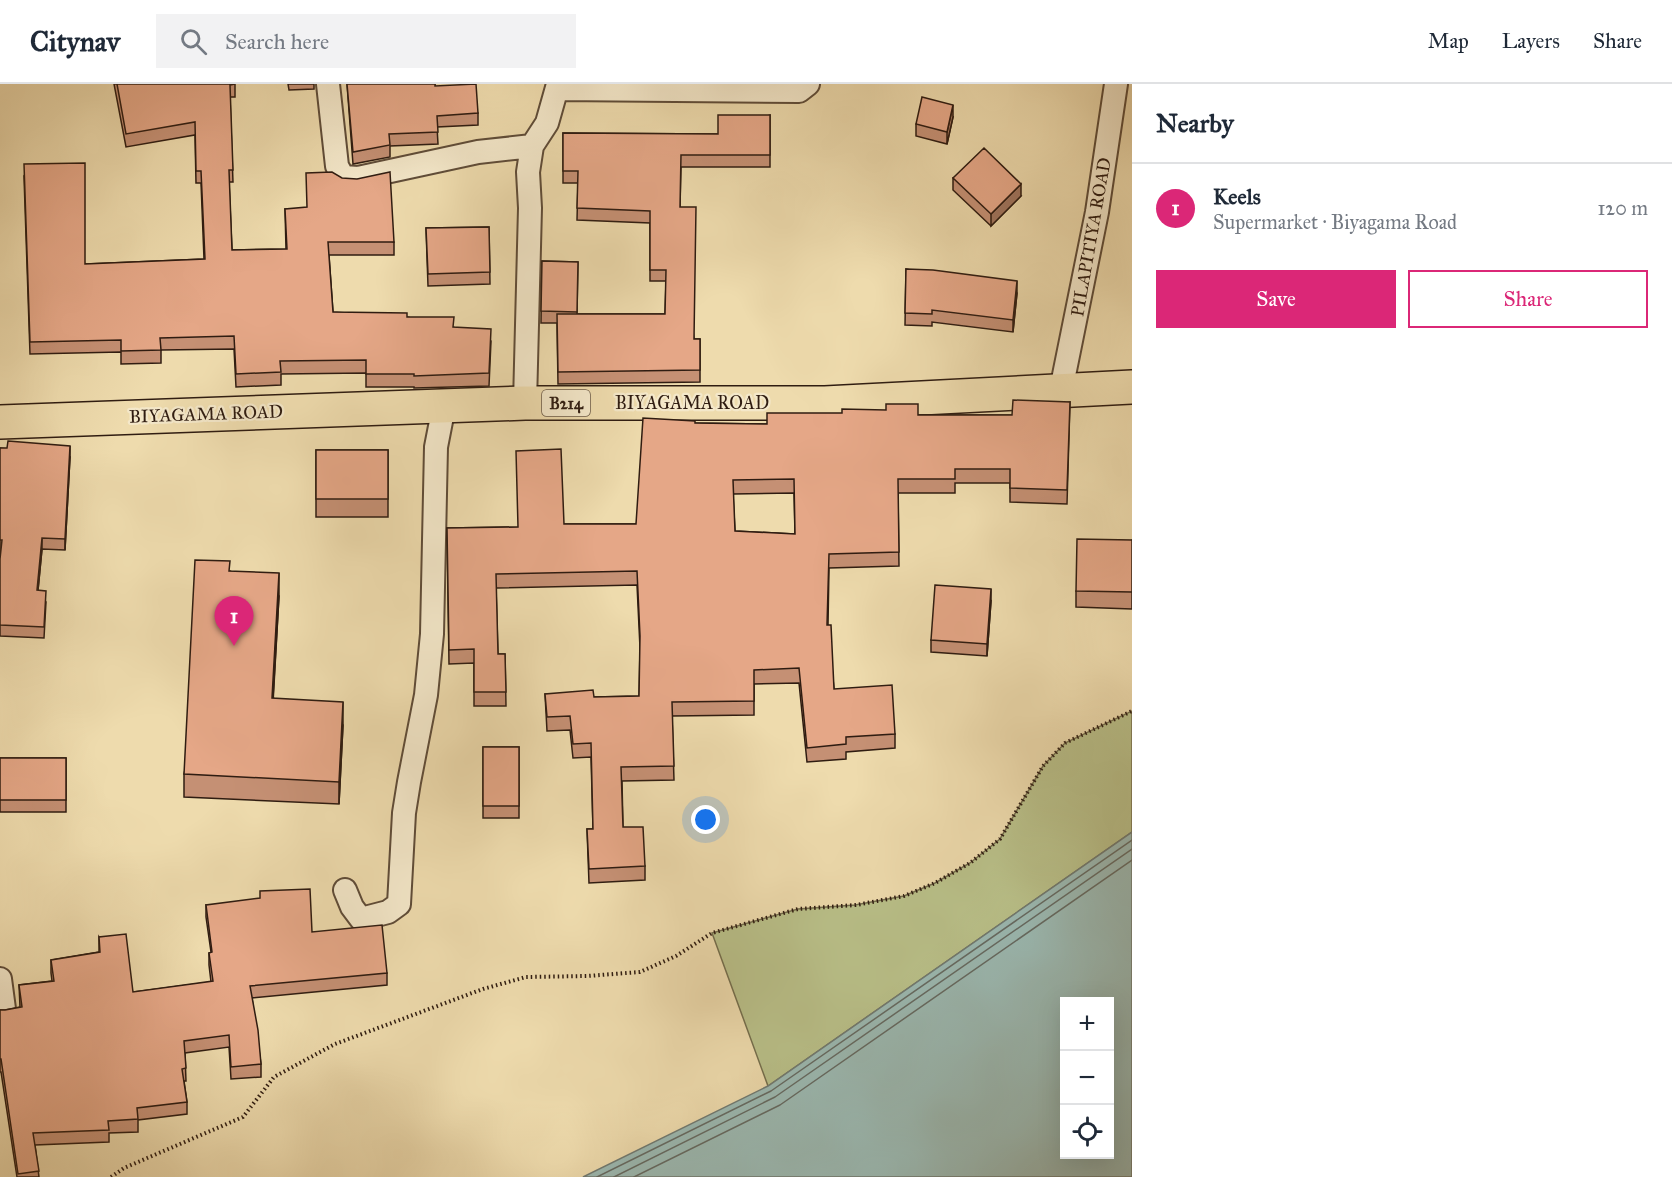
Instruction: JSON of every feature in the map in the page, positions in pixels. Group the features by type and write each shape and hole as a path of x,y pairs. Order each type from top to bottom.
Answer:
{"main road":[{"name":"BIYAGAMA ROAD","path":"0,422 525,403 825,404 1132,387"}],"street":[{"path":"328,84 338,166 343,177 358,178 478,152 532,146"},
{"path":"525,403 530,208 528,172 532,146 547,123 557,86 799,91 808,84"},
{"name":"PILAPITIYA ROAD","path":"1061,390 1096,212 1116,84"},
{"path":"345,890 352,907 361,919 388,912 399,904 404,813 426,695 431,644 436,447 444,406"},
{"path":"0,979 4,1009"}],"path":[{"path":"111,1177 124,1168 243,1117 274,1077 335,1044 483,988 526,977 640,972 676,956 712,933 798,909 855,905 904,896 935,883 970,863 1000,838 1043,766 1065,743 1132,711"}],"green space":[{"path":"1132,711 1132,832 768,1086 712,933 798,909 855,905 904,896 935,883 970,863 1000,839 1043,766 1065,743"}],"water":[{"path":"1132,832 1132,1177 583,1177 768,1086"}],"building":[{"path":"117,84 235,84 230,85 233,170 229,170 232,250 287,249 285,209 307,207 306,173 332,172 342,178 357,179 390,172 394,242 328,242 333,312 407,313 407,317 454,317 453,327 491,329 489,373 414,376 414,374 366,374 366,360 280,361 281,372 236,374 234,336 160,338 161,350 121,351 121,340 30,342 24,164 85,163 85,264 205,259 201,171 196,171 195,122 126,134"},
{"path":"347,84 435,84 435,86 476,84 478,113 437,116 438,132 389,134 390,145 353,152"},
{"path":"922,97 953,105 947,132 916,124"},
{"path":"718,115 770,115 770,155 681,155 680,207 696,207 694,339 700,339 700,370 558,372 557,314 665,314 666,270 650,270 650,211 577,208 578,171 563,171 563,133 718,134"},
{"path":"984,148 1021,184 991,214 953,178"},
{"path":"489,227 490,272 428,274 426,228"},
{"path":"542,261 578,262 577,312 541,311"},
{"path":"906,269 933,270 1017,281 1013,320 932,310 932,314 905,313"},
{"path":"1013,400 1070,402 1067,490 1010,488 1010,469 955,469 955,479 898,479 899,552 829,554 827,625 831,625 834,689 892,685 895,734 846,737 846,744 807,748 799,668 754,670 754,701 672,702 674,766 621,767 623,827 643,827 645,866 589,869 587,829 593,829 591,743 573,744 570,716 547,717 545,694 593,690 594,697 639,696 640,636 637,571 496,574 498,654 505,654 506,692 474,692 474,649 449,650 447,528 518,527 516,451 561,449 564,524 636,524 643,418 695,421 695,423 767,424 767,413 842,413 842,409 886,410 886,404 918,404 918,415 1012,415","holes":["794,479 795,534 735,531 733,480"]},
{"path":"8,441 70,446 65,539 42,538 37,590 46,591 44,627 0,625 2,540 0,540 0,448 7,448"},
{"path":"316,450 388,450 388,499 316,499"},
{"path":"1077,539 1132,540 1132,592 1076,591"},
{"path":"195,560 230,561 229,571 279,573 272,698 343,702 339,782 184,774"},
{"path":"935,585 991,589 987,644 931,640"},
{"path":"483,747 519,747 519,806 483,806"},
{"path":"0,758 66,758 66,800 0,800"},
{"path":"310,889 312,932 382,925 387,973 250,986 261,1064 231,1067 229,1035 184,1041 186,1068 182,1069 187,1102 137,1108 138,1119 108,1121 109,1130 33,1133 39,1171 18,1174 0,1059 0,1010 22,1007 19,985 54,981 51,960 100,952 99,937 126,934 133,992 213,981 206,905 260,898 260,891"}],"place":[{"name":"Keels","path":"234,646"}]}
